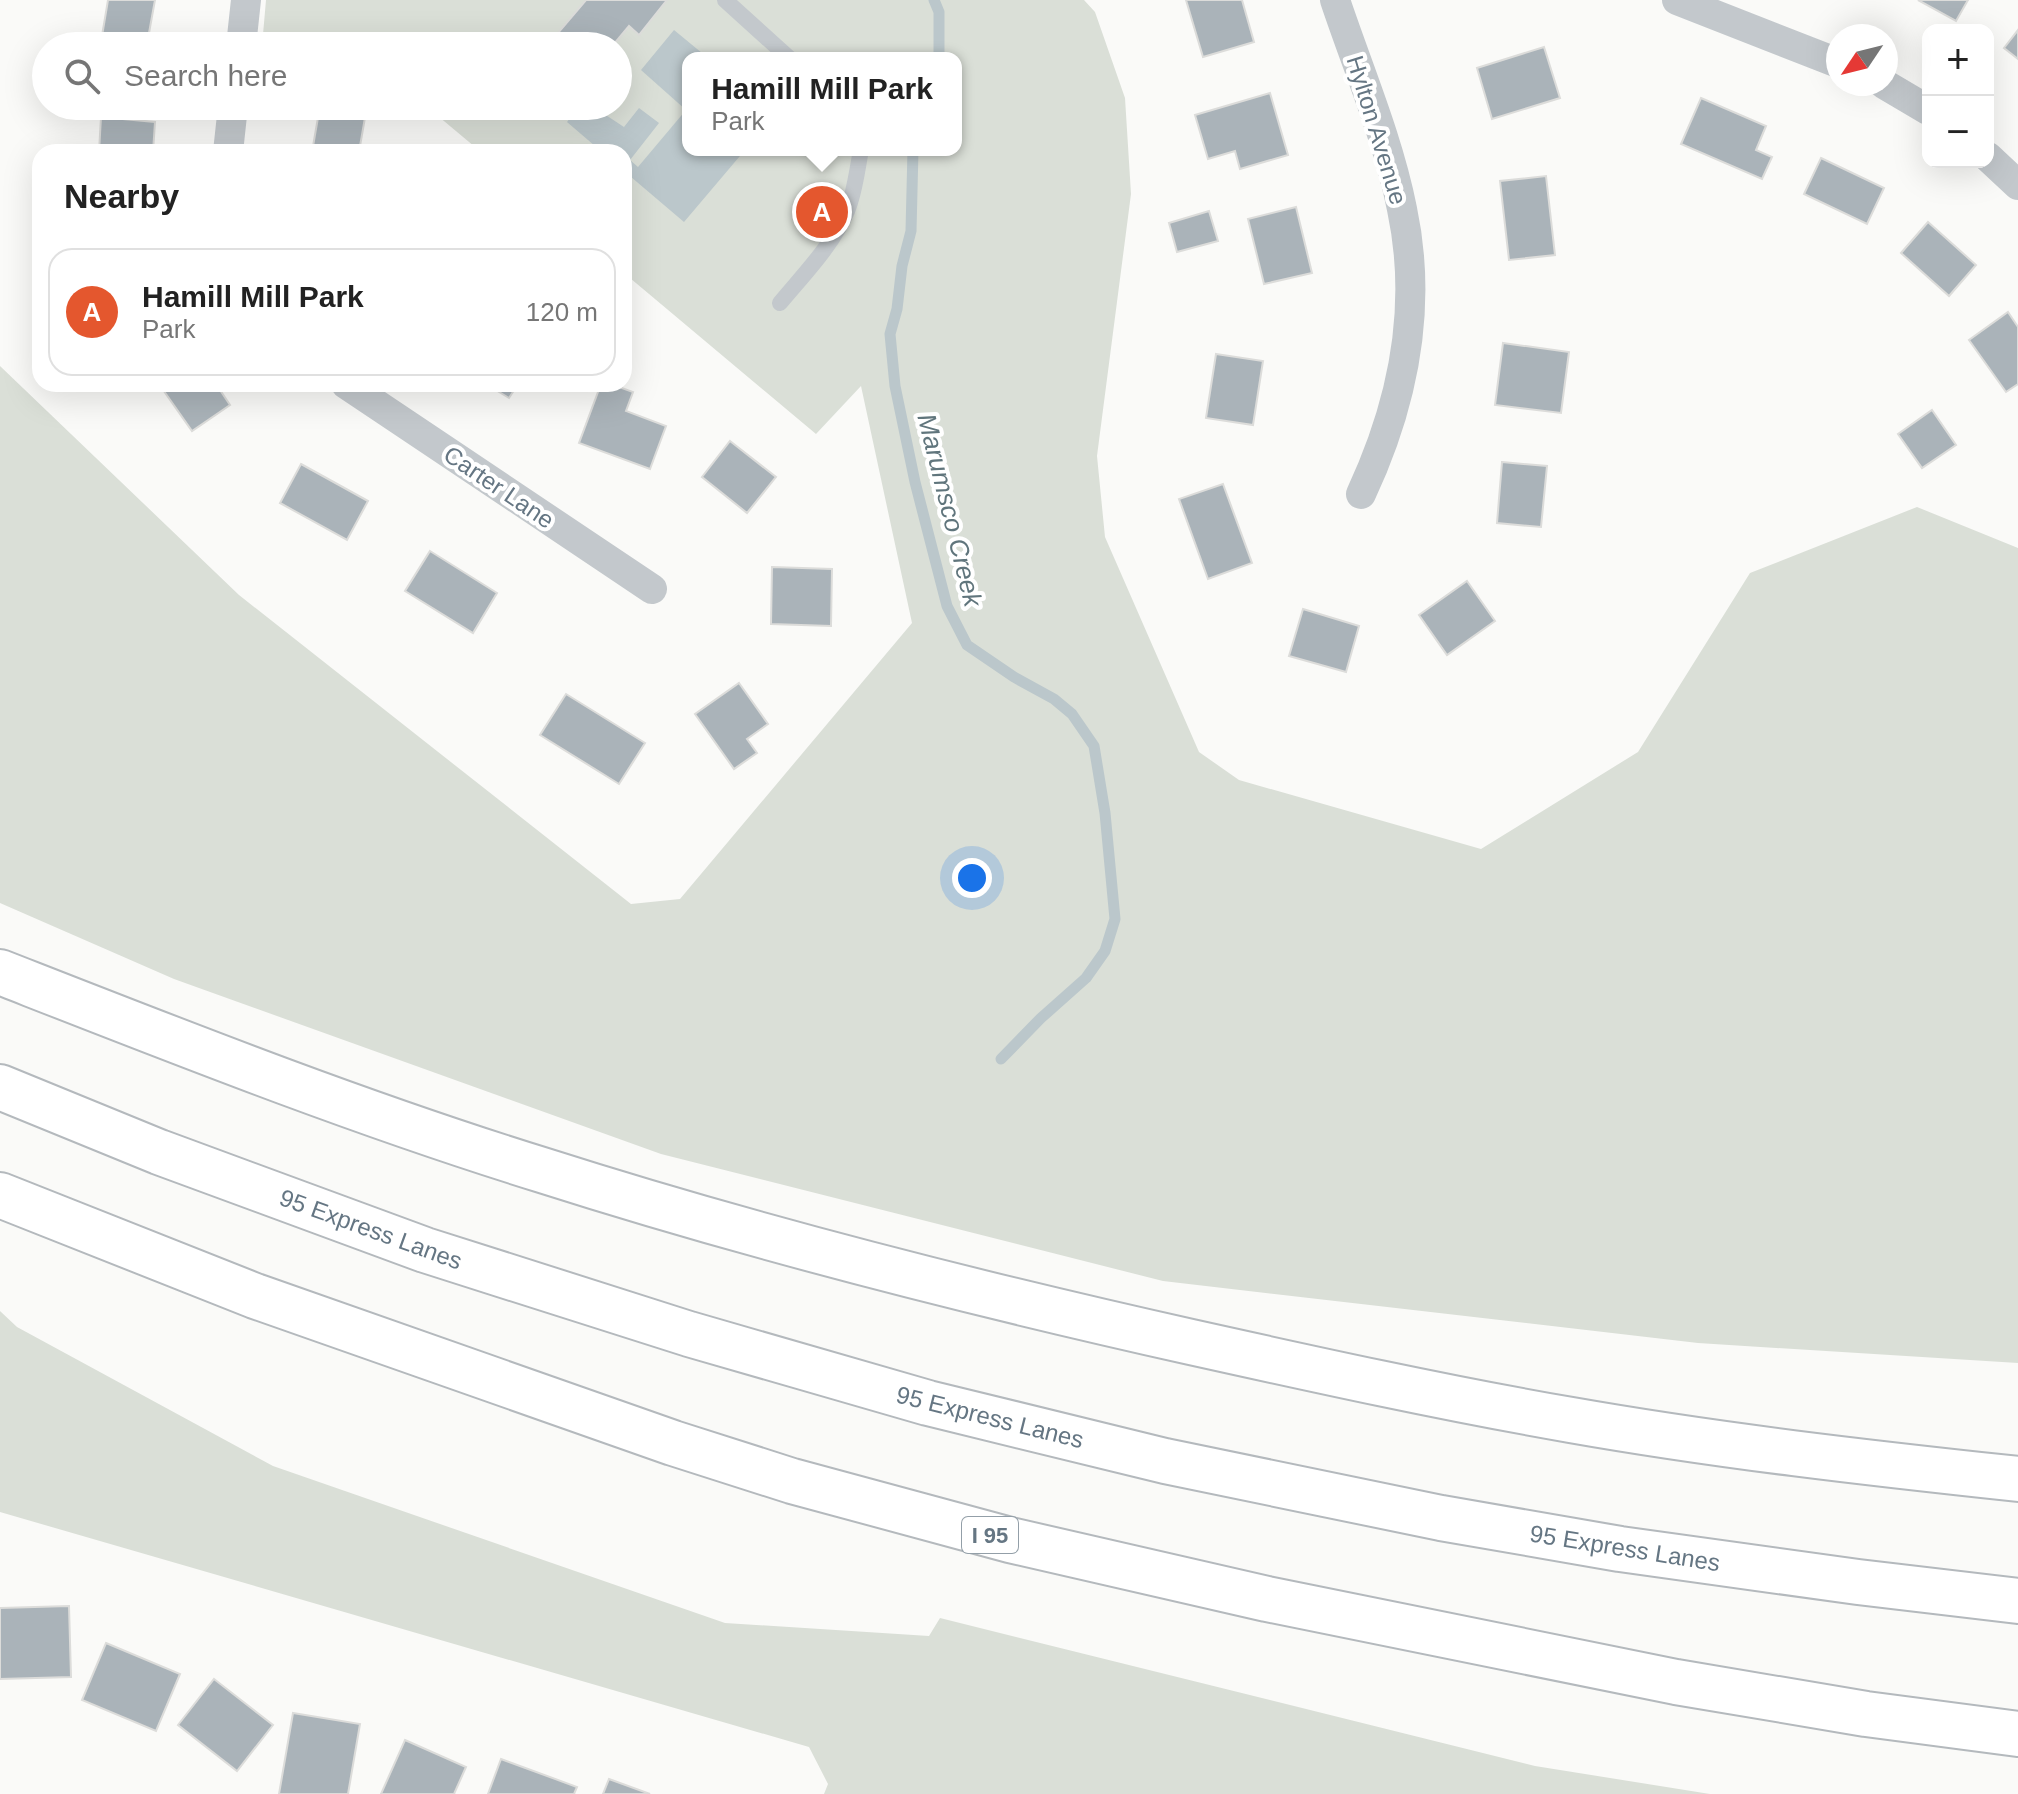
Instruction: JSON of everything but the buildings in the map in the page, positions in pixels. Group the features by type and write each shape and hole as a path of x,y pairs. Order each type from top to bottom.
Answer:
{"highway":[{"path":"0,972 305,1090 541,1170 780,1241 1064,1313 1315,1370 1570,1420 1786,1453 2018,1479"},
{"name":"95 Express Lanes","path":"0,1087 159,1152 425,1250 689,1334 928,1403 1165,1461 1441,1518 1620,1549 2018,1601"},
{"name":"I 95","path":"0,1195 255,1296 673,1443 792,1481 1010,1540 1267,1599 1676,1682 1866,1714 2018,1734"},
{"path":"1858,1582 2018,1614"}],"street":[{"path":"243,32 246,0"},
{"name":"Hylton Avenue","path":"1335,0 1391,163 1403,211 1410,271 1410,332 1400,392 1382,450 1361,494"},
{"path":"1677,0 1826,58"},
{"path":"1898,92 1922,106"},
{"path":"229,144 231,120"},
{"path":"1994,163 2018,185"},
{"name":"Carter Lane","path":"358,392 652,589"}],"lane":[{"path":"725,0 782,52"},
{"path":"780,303 838,229 853,191 860,156"}],"shaded area":[{"path":"266,0 1084,0 1095,12 1125,98 1131,194 1097,456 1105,537 1199,752 1239,780 1481,849 1638,752 1750,573 1917,507 2018,548 2018,1363 1698,1343 1163,1281 661,1154 174,979 0,903 0,366 239,595 631,904 680,899 912,623 861,386 816,434 632,280 632,144 471,144 443,120 632,120 632,32 263,32"},
{"path":"674,30 701,52 682,52 682,106 641,70"},
{"path":"639,108 659,123 632,157 632,144 593,144 567,122 613,120 624,127"},
{"path":"682,115 682,156 740,156 684,222 632,178 632,162 638,167"},
{"path":"0,1311 17,1327 273,1466 725,1623 929,1636 940,1618 1535,1766 1710,1794 824,1794 828,1784 809,1747 0,1512"}],"waterway":[{"name":"Marumsco Creek","path":"934,0 939,12 939,52"},
{"name":"Marumsco Creek","path":"913,156 911,231 890,334 895,386 915,482 947,606 967,645 1014,677 1054,699 1072,714 1094,746 1105,813 1115,919 1105,951 1086,978 1001,1059"}],"place":[{"name":"Hamill Mill Park","path":"822,212"}]}
